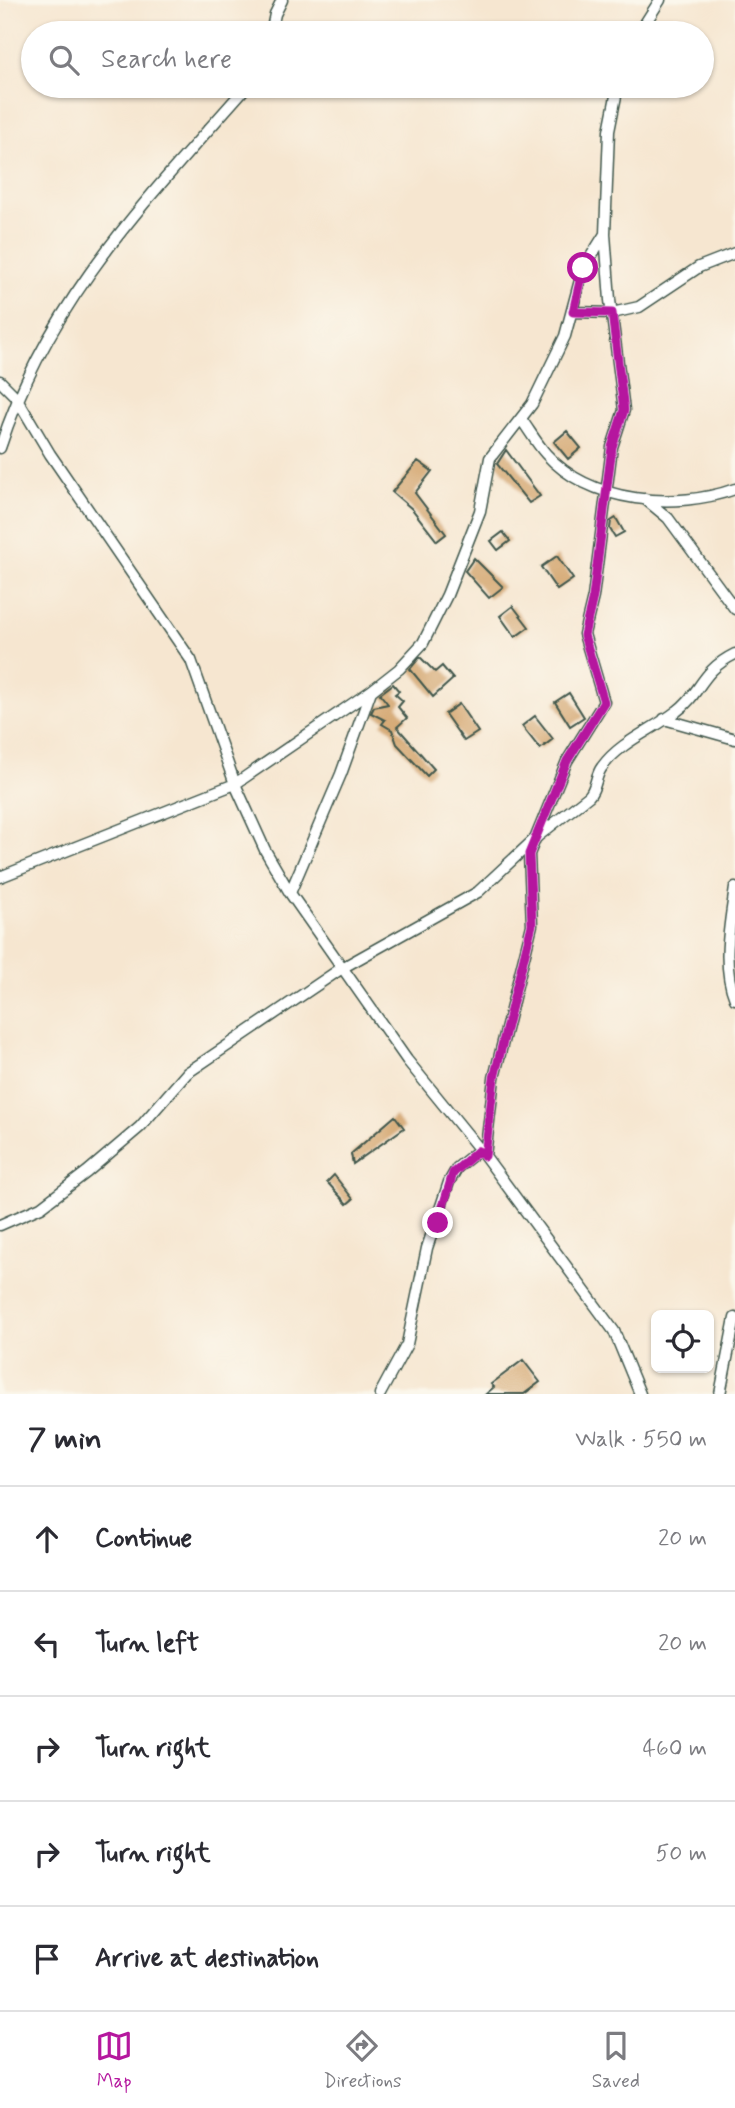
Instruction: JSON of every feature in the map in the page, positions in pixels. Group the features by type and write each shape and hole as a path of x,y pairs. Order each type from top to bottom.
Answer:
{"street":[{"path":"274,21 282,0"},
{"path":"647,21 660,0"},
{"path":"0,448 16,397 37,356 87,275 118,233 236,98"},
{"path":"482,1154 494,1078 532,925 529,861 567,761 604,702 584,635 593,597 612,447 624,410 605,233 609,131 616,98"},
{"path":"0,877 235,784 399,669 423,643 447,595 480,512 490,458 532,404 565,336 583,268 605,233"},
{"path":"573,312 612,313 639,307 699,267 735,253"},
{"path":"0,381 16,397 50,454 191,660 235,784 265,850 290,893 342,968 614,1331 640,1394"},
{"path":"521,419 547,456 575,476 606,491 669,503 708,499 735,489"},
{"path":"643,498 668,518 735,609"},
{"path":"0,1225 41,1207 140,1127 187,1073 342,968 470,898 538,836 589,796 596,788 601,768 618,751 682,707 706,674 735,654"},
{"path":"290,893 341,774 371,691"},
{"path":"664,719 735,739"},
{"path":"735,888 728,959 729,984 735,999"},
{"path":"380,1394 408,1344 421,1271 449,1182 457,1168 482,1154"},
{"path":"720,1394 735,1318"}],"building":[{"path":"567,431 581,448 568,459 554,442"},
{"path":"506,450 540,496 529,503 497,464"},
{"path":"418,461 432,471 415,493 446,534 437,541 412,509 392,492"},
{"path":"616,518 624,532 615,537 610,529 611,521"},
{"path":"503,532 510,541 498,550 491,541"},
{"path":"557,556 573,579 557,590 541,567"},
{"path":"474,558 503,587 489,598 465,571"},
{"path":"513,606 529,627 515,637 500,616"},
{"path":"420,657 435,672 442,666 453,679 433,697 410,669"},
{"path":"393,684 399,691 395,694 403,701 398,707 407,718 397,727 434,769 427,776 397,744 392,730 382,724 385,720 371,713 374,707 388,704 380,694"},
{"path":"569,693 584,717 570,726 555,702"},
{"path":"459,704 478,732 464,741 445,714"},
{"path":"535,716 553,739 540,749 522,726"},
{"path":"395,1116 404,1128 353,1164 351,1154"},
{"path":"334,1175 353,1199 347,1204 327,1182"},
{"path":"523,1360 540,1382 524,1394 486,1394 494,1387 491,1384"}],"route":[{"path":"438,1223 453,1173 478,1151 485,1156 494,1078 532,925 530,850 567,761 604,702 584,635 593,597 612,447 624,410 612,313 573,312 583,268"}]}
